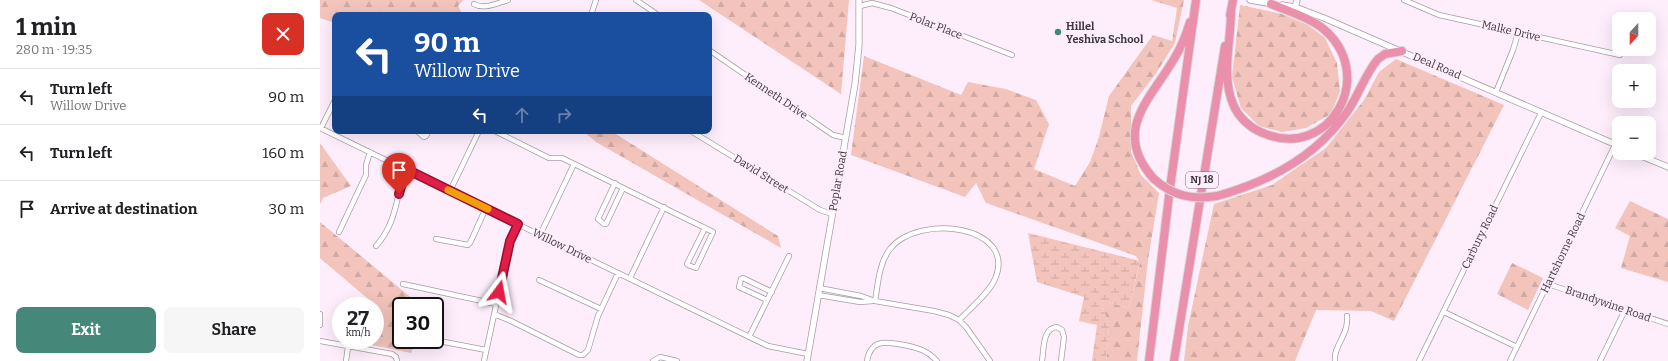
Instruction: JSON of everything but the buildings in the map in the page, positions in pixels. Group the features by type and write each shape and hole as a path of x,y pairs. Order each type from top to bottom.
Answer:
{"highway":[{"name":"NJ 18","path":"1174,361 1218,83 1233,0"},
{"name":"NJ 18","path":"1149,361 1170,188 1196,3"},
{"path":"1196,3 1180,48 1144,103 1137,121 1136,138 1138,152 1144,166 1154,179 1164,188 1186,197 1204,198 1217,196 1259,182 1286,168 1304,156 1326,137 1347,113 1378,58 1385,54 1402,51"},
{"path":"1231,11 1227,78 1228,91 1235,109 1250,126 1267,135 1282,138 1302,137 1321,128 1331,120 1339,110 1347,85 1346,65 1336,43 1321,28 1277,3"}],"street":[{"path":"474,4 484,6 508,0"},
{"path":"592,12 596,0"},
{"path":"636,0 654,12"},
{"name":"Poplar Road","path":"806,361 857,73 859,0"},
{"name":"Deal Road","path":"1250,0 1295,7 1324,18 1612,144"},
{"path":"1295,7 1297,0"},
{"name":"Malke Drive","path":"1404,0 1440,15 1612,53"},
{"name":"Polar Place","path":"860,6 872,3 891,8 1012,54"},
{"path":"1496,92 1513,50 1518,33"},
{"name":"Kenneth Drive","path":"712,52 832,135 846,138"},
{"path":"320,128 332,106"},
{"name":"Carbury Road","path":"1419,361 1541,113"},
{"name":"Willow Drive","path":"320,128 332,134"},
{"name":"Willow Drive","path":"332,134 772,348 808,354"},
{"path":"450,191 478,134"},
{"path":"501,134 549,158 558,157 574,164 714,232 696,268 694,268 687,264 705,228"},
{"name":"David Street","path":"696,134 820,210 832,214"},
{"path":"339,232 366,175 366,165 370,152"},
{"name":"Hartshorne Road","path":"1510,361 1612,156"},
{"path":"1651,160 1668,167"},
{"path":"540,235 574,164"},
{"path":"376,246 387,232 392,221 406,169"},
{"path":"615,183 598,219 604,224 606,224 623,188"},
{"path":"436,239 468,245 486,208"},
{"path":"630,278 664,208"},
{"path":"484,361 510,241 518,224"},
{"path":"875,301 884,259 890,248 898,240 912,233 929,229 943,228 965,231 975,234 991,245 996,256 998,269 992,284 959,320"},
{"path":"749,337 789,256"},
{"path":"494,314 579,355 583,355 588,350 601,310 618,272"},
{"path":"767,300 739,287 741,279 743,278 772,292"},
{"path":"539,280 601,310"},
{"path":"403,284 496,304"},
{"name":"Brandywine Road","path":"1548,284 1668,324"},
{"path":"819,288 861,296 875,301 941,313 959,320 972,333 990,361"},
{"path":"818,295 860,302 875,301"},
{"path":"1600,361 1625,310"},
{"path":"1444,312 1517,347"},
{"path":"320,314 320,325"},
{"path":"1335,361 1336,353 1347,329 1347,316"},
{"path":"1042,361 1046,334 1050,329 1056,327 1064,333 1061,361"},
{"path":"320,341 332,344"},
{"path":"444,342 486,350"},
{"path":"867,361 868,355 872,348 881,343 887,342 926,351 937,361"},
{"path":"346,361 348,349"},
{"path":"361,349 392,354 396,357 397,361"},
{"path":"653,361 660,357 677,361"}],"green space":[{"path":"320,0 463,0 458,6 461,12 332,12 332,22 320,18"},
{"path":"699,0 849,0 841,94"},
{"path":"1151,0 1184,0 1175,43 1157,72 1131,106 1131,152 1141,175 1159,193 1148,260 1137,361 1106,361 1109,327 1101,300 1129,308 1140,262 1136,256 986,203 976,183 965,197 851,155 864,56 961,95 968,82 1006,89 1036,100 1049,124 1034,169 1075,186 1090,162 1099,137 1109,96 1153,35 1172,41 1177,8"},
{"path":"1240,5 1282,14 1308,25 1325,38 1337,63 1340,91 1331,114 1306,128 1282,132 1259,126 1241,108 1232,77"},
{"path":"1396,59 1504,105 1394,321 1371,311 1316,310 1295,361 1184,361 1188,326 1214,204 1272,185 1326,148 1364,100 1379,72"},
{"path":"587,134 616,134 778,236 781,248 596,142"},
{"path":"320,143 351,186 323,198 320,204"},
{"path":"1630,201 1668,219 1668,282 1621,268 1630,236 1615,228"},
{"path":"320,222 410,297 392,297 392,349 413,349 411,353 384,348 384,297 366,297 320,258"},
{"path":"1028,233 1140,261 1129,308 1101,300 1109,327 1106,361 1092,361 1097,325 1079,321 1084,297 1037,282"},
{"path":"1512,263 1543,278 1528,310 1497,294"}],"slow traffic":[{"path":"448,190 488,209"}],"place":[{"name":"Hillel Yeshiva School","path":"1058,32"}],"route":[{"path":"399,194 406,169 518,224 510,241 499,292"}]}
